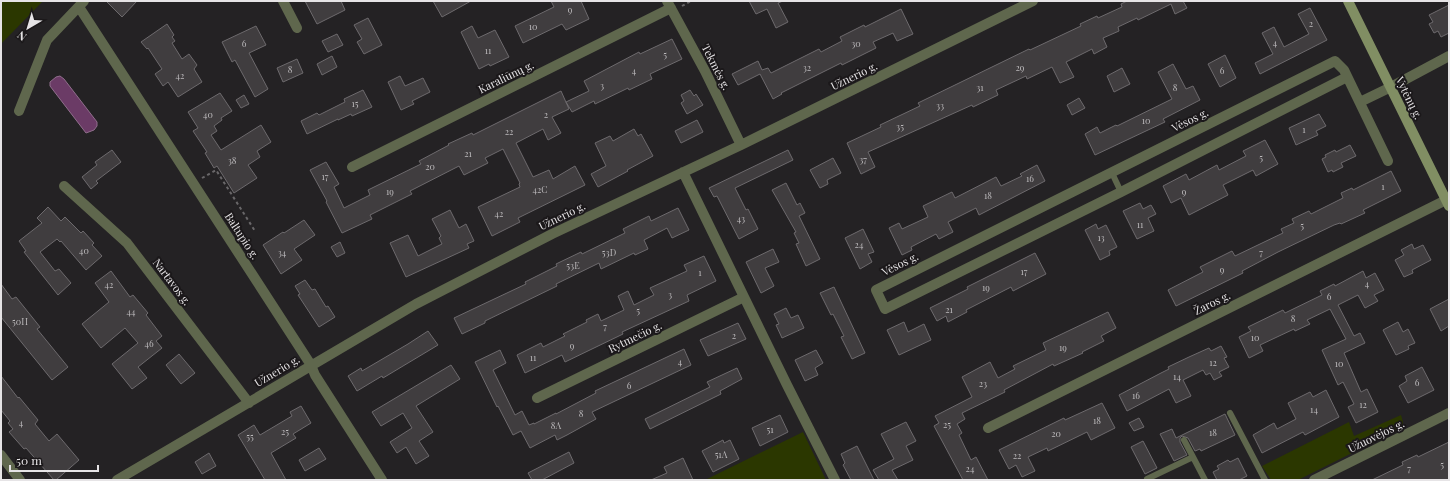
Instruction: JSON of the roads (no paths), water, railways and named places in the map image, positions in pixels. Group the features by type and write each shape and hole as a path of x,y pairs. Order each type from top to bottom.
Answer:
{"main road":[{"name":"Vytėnų g.","path":"1348,1 1448,203"}],"street":[{"path":"283,1 297,28"},
{"name":"Užnerio g.","path":"117,480 430,297 552,234 741,145 1033,1"},
{"path":"19,111 47,40 81,4"},
{"name":"Baltupio g.","path":"81,4 193,183 312,365 315,375 382,480"},
{"name":"Tekmės g.","path":"669,4 705,71 741,145"},
{"name":"Karaliūnų g.","path":"352,167 669,4"},
{"path":"1360,102 1391,88 1449,56"},
{"name":"Vėsos g.","path":"1335,61 1344,70 1347,77 1121,192 885,309 876,290 1335,61"},
{"path":"1347,77 1388,161"},
{"path":"683,172 835,480"},
{"name":"Nartavos g.","path":"64,186 127,242 248,403"},
{"name":"Žaros g.","path":"988,428 1448,203"},
{"name":"Rytmečio g.","path":"537,398 744,297"},
{"name":"Užuovėjos g.","path":"1314,480 1449,413"},
{"path":"1,455 20,480"}],"lane":[{"path":"1112,172 1121,192"},
{"path":"1230,413 1265,480"},
{"path":"1184,440 1205,480"},
{"path":"1147,479 1193,457"}]}
